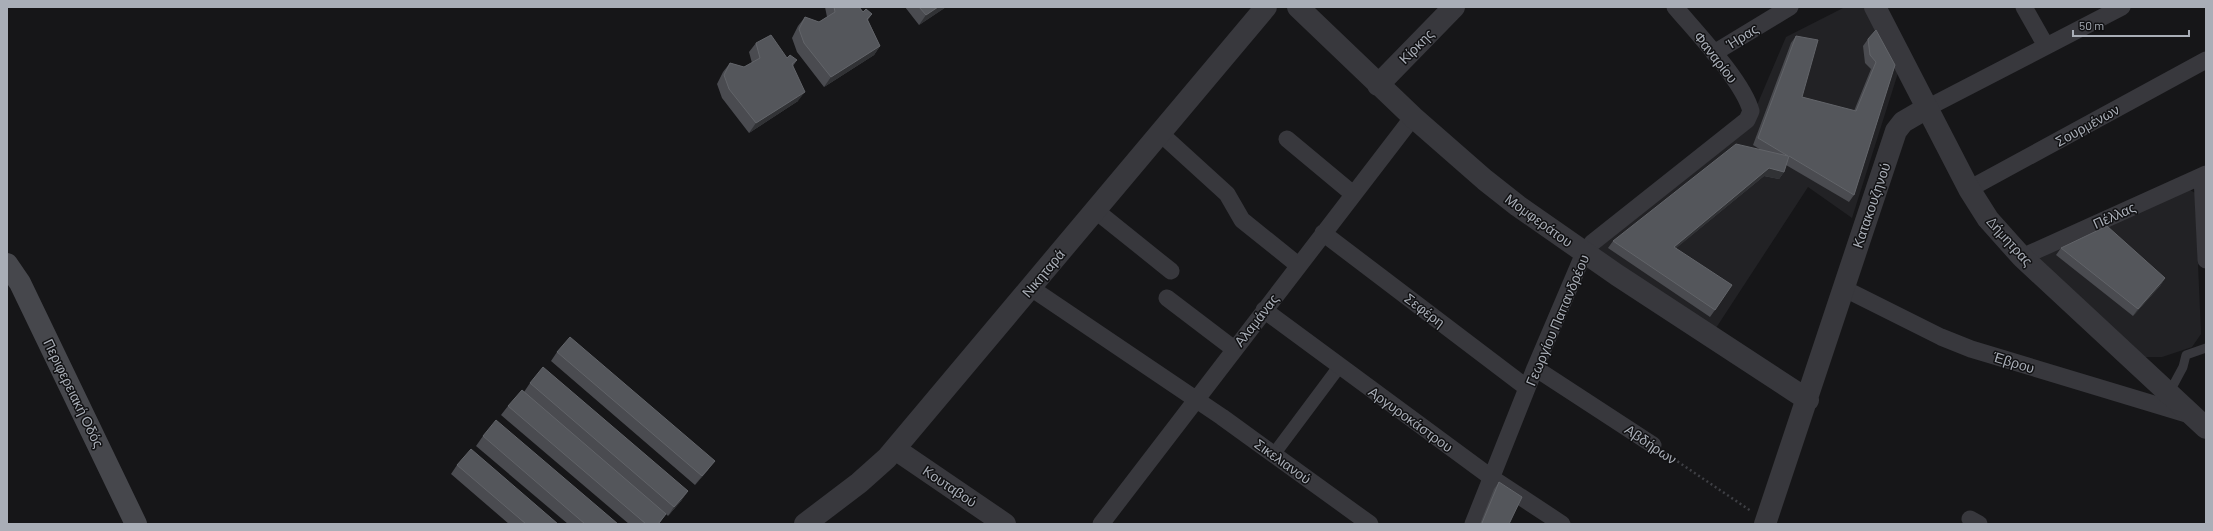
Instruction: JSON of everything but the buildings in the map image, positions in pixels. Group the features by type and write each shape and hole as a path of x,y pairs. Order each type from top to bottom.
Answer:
{"main road":[{"name":"Περιφερειακή Οδός","path":"7,264 27,297 136,524"}],"street":[{"name":"Νικηταρά","path":"805,524 859,483 895,449 1266,7"},
{"name":"Μομφεράτου","path":"1298,7 1378,85 1485,180 1584,253 1808,400"},
{"name":"Κίρκης","path":"1378,85 1454,7"},
{"name":"Φαναρίου","path":"1675,7 1714,53 1749,101 1751,111"},
{"name":"Ήρας","path":"1714,53 1790,7"},
{"name":"Δήμητρας","path":"1875,7 1969,189 1988,219 2022,257 2200,422"},
{"path":"2024,7 2046,46"},
{"name":"Κατακουζηνού","path":"1766,523 1896,131 1903,122 1927,108 2122,7"},
{"name":"Σουρμένων","path":"1969,189 2206,60"},
{"name":"Γεωργίου Παπανδρέου","path":"1472,524 1492,478 1535,368 1584,253 1592,243 1747,120 1751,111"},
{"name":"Αλαμάνας","path":"1101,524 1298,265 1413,117"},
{"path":"1160,133 1227,194 1242,220 1298,265"},
{"path":"1287,139 1353,194"},
{"path":"2204,175 2206,260"},
{"name":"Πέλλας","path":"2022,257 2204,175"},
{"path":"1096,210 1171,270"},
{"name":"Σεφέρη","path":"1323,233 1527,388"},
{"name":"Σικελιανού","path":"1031,288 1196,399 1370,524"},
{"name":"Έβρου","path":"1843,288 1941,337 1971,349 2200,422"},
{"path":"1167,298 1234,350"},
{"name":"Αργυροκάστρου","path":"1264,310 1339,367 1492,478 1562,524"},
{"path":"1274,454 1339,367"},
{"name":"Αβδήρων","path":"1535,368 1653,445"},
{"name":"Κουταβού","path":"895,449 999,522"}],"lane":[{"path":"2169,393 2183,367 2186,355 2206,348"}],"path":[{"name":"Αβδήρων","path":"1653,445 1766,523"}],"shaded area":[{"path":"1845,7 1865,7 1898,73 1852,218 1808,187 1716,328 1595,250 1746,131 1786,37"},
{"path":"2187,188 2195,193 2201,334 2192,347 2162,357 2145,357 2038,259"}]}
